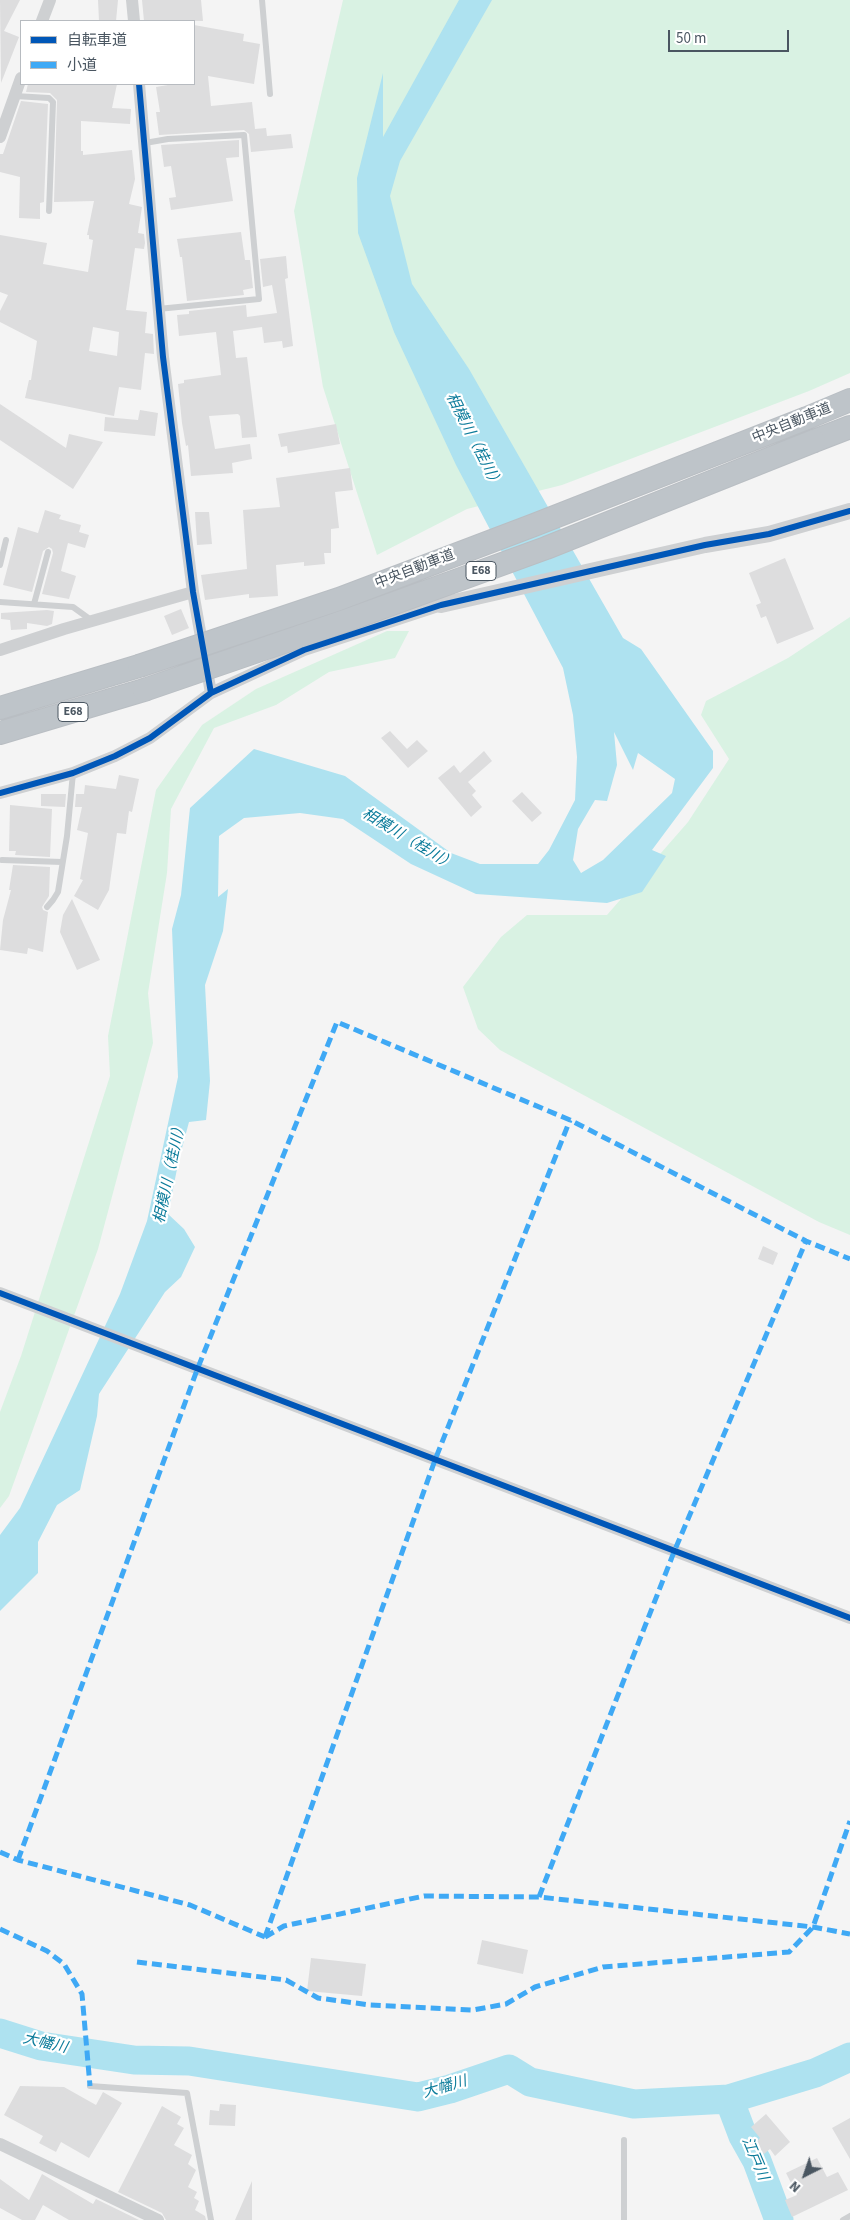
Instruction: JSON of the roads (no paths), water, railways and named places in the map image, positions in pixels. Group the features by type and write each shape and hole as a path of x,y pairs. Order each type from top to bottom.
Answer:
{"highway":[{"name":"中央自動車道","path":"0,708 139,666 339,599 534,525 850,400"},
{"name":"中央自動車道","path":"0,733 144,690 348,620 537,551 850,427"}],"street":[{"path":"42,20 50,0"},
{"path":"132,0 134,20"},
{"path":"0,137 20,81"},
{"path":"138,85 158,309 192,592 211,693"},
{"path":"0,793 73,773 115,756 150,738 211,693 304,650 441,605 705,545 769,534 850,511"},
{"path":"0,650 192,592"},
{"path":"0,1294 850,1618"},
{"path":"0,2144 158,2220"}],"lane":[{"path":"262,0 270,94"},
{"path":"15,96 49,98 54,102 49,212"},
{"path":"144,143 168,139 244,135 259,299 158,309"},
{"path":"0,565 6,540"},
{"path":"34,604 48,552"},
{"path":"0,602 74,607 92,621"},
{"path":"47,907 54,900 58,892 73,773"},
{"path":"2,860 62,862"},
{"path":"90,2086 187,2093 210,2220"},
{"path":"624,2140 624,2220"},
{"path":"843,2220 850,2216"}],"water":[{"name":"相模川（桂川）","path":"459,0 492,0 400,161 390,196 412,284 469,369 623,638 641,649 713,751 713,768 652,850 666,856 642,892 607,903 476,894 411,864 343,819 300,813 244,818 219,836 218,897 228,889 223,931 205,985 210,1081 206,1120 189,1122 179,1159 168,1214 184,1229 195,1247 181,1277 165,1292 99,1394 97,1416 80,1490 57,1505 38,1542 38,1573 0,1611 0,1535 20,1508 120,1294 147,1221 178,1077 172,929 181,895 190,808 254,749 345,776 451,853 480,864 538,864 549,850 575,800 577,757 573,715 563,668 456,465 394,332 358,233 357,178 383,73 383,137","holes":["614,732 633,770 638,753 675,779 672,793 603,860 581,873 573,860 578,829 595,800 607,801 617,765"]}],"waterway":[{"name":"大幡川","path":"0,2033 41,2046 134,2060 189,2061 418,2097 450,2089 509,2069 530,2082 634,2104 729,2099 815,2073 850,2057"},
{"name":"江戸川","path":"729,2099 743,2136 757,2161 779,2220"}]}
